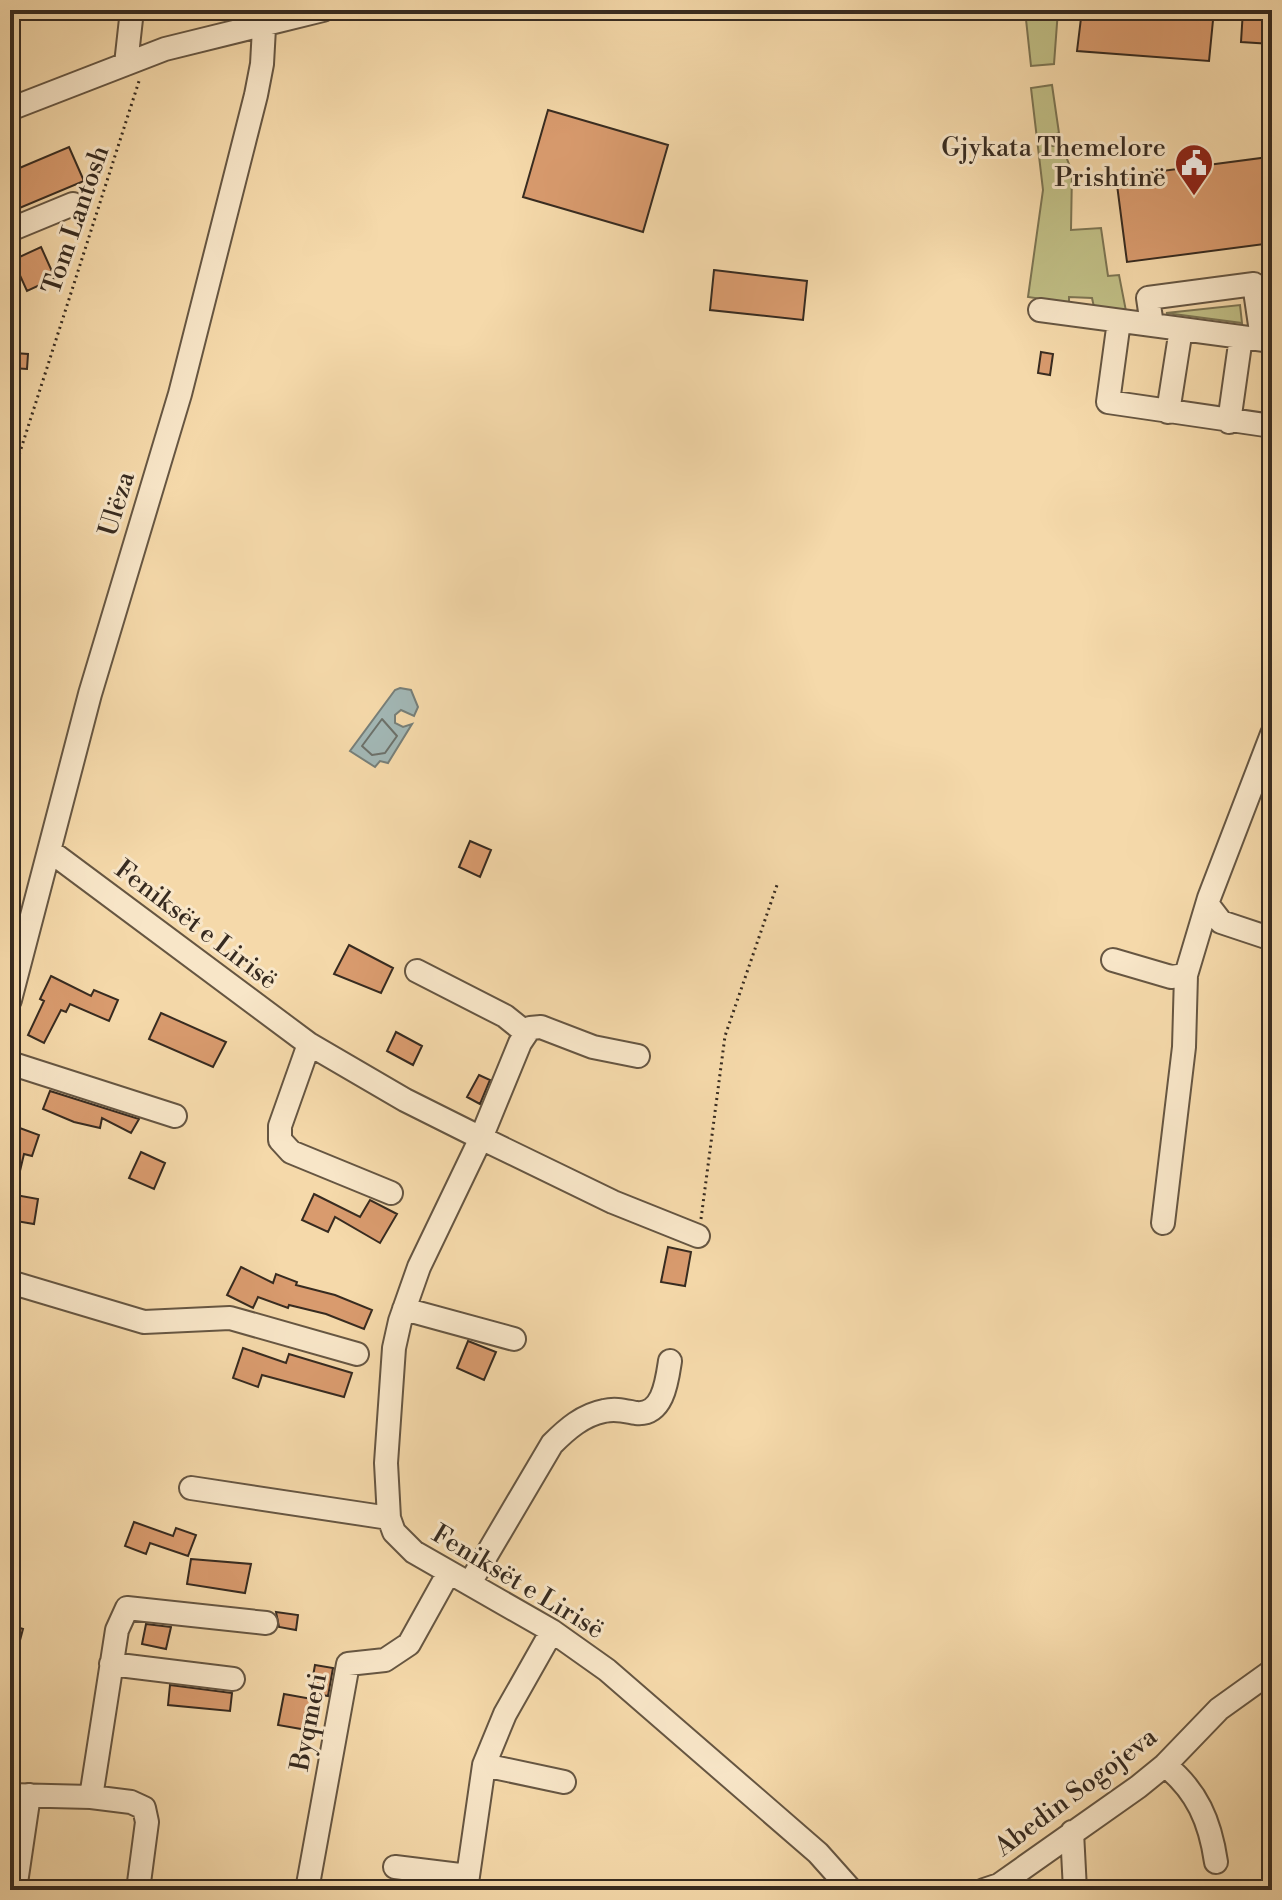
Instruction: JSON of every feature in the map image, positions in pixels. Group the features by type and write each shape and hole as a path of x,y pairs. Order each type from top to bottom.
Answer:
{"street":[{"path":"132,10 133,61"},
{"path":"10,109 133,61 265,16 323,10"},
{"name":"Ulëza","path":"10,1000 90,694 180,394 256,95 265,16"},
{"path":"10,230 73,204"},
{"path":"1152,325 1148,298 1254,284 1260,325 1272,325"},
{"path":"1040,310 1272,341"},
{"path":"1119,321 1108,402 1272,426"},
{"path":"1168,412 1181,329"},
{"path":"1229,422 1241,337"},
{"path":"1163,1223 1184,1047 1186,975 1208,905 1272,734"},
{"name":"Feniksët e Lirisë","path":"50,851 309,1044 405,1100 481,1138 613,1202 698,1236"},
{"path":"1208,905 1221,922 1272,939"},
{"path":"1113,960 1171,977 1186,975"},
{"path":"417,971 505,1016 525,1032"},
{"path":"525,1032 541,1027 593,1047 638,1056"},
{"path":"191,1488 389,1518 388,1421 394,1348 404,1309 419,1267 481,1138 525,1032"},
{"path":"309,1044 280,1126 280,1140 291,1152 391,1193"},
{"path":"10,1063 175,1116"},
{"path":"10,1282 144,1322 230,1318 357,1354"},
{"path":"404,1309 514,1339"},
{"path":"470,1583 552,1444 566,1430 595,1414 620,1409 646,1413 652,1409 662,1397 670,1361"},
{"name":"Feniksët e Lirisë","path":"389,1518 401,1542 552,1631 607,1670 818,1853 851,1890"},
{"name":"Byqmeti","path":"307,1890 348,1664 385,1660 409,1644 449,1572"},
{"path":"91,1797 111,1664 120,1617 127,1608 266,1623"},
{"path":"395,1867 467,1883 484,1765 505,1714 552,1631"},
{"path":"111,1664 233,1679"},
{"name":"Abedin Sogojeva","path":"984,1890 1007,1879 1165,1765 1219,1709 1272,1671"},
{"path":"484,1765 564,1782"},
{"path":"1165,1765 1192,1789 1209,1825 1216,1862"},
{"path":"16,1883 20,1795 91,1797 131,1802 144,1808 147,1822 138,1890"},
{"path":"1072,1832 1075,1890"}],"path":[{"name":"Tom Lantosh","path":"10,483 20,461 83,248 137,96 133,61"},
{"path":"698,1236 725,1036 777,885"}],"shaded area":[{"path":"1025,10 1058,10 1054,64 1031,66"},
{"path":"1052,85 1059,133 1048,137 1052,146 1062,146 1072,172 1071,230 1101,228 1108,276 1119,275 1126,311 1094,307 1092,298 1069,297 1069,303 1028,297 1043,190 1031,88"},
{"path":"1240,305 1242,323 1166,313"}],"water":[{"path":"395,690 411,690 418,707 414,716 401,710 395,715 395,723 403,727 412,724 388,763 380,761 375,767 350,751"}],"building":[{"path":"1082,10 1214,10 1209,61 1077,51"},
{"path":"1243,10 1272,10 1272,44 1241,42"},
{"path":"548,110 668,145 643,232 523,197"},
{"path":"69,147 84,181 10,212 10,172"},
{"path":"1269,157 1272,243 1127,262 1116,177"},
{"path":"41,247 55,278 27,291 13,260"},
{"path":"714,270 807,281 803,320 710,310"},
{"path":"1041,352 1053,354 1050,375 1038,373"},
{"path":"14,353 28,354 27,369 12,368"},
{"path":"470,841 491,850 480,877 459,867"},
{"path":"349,945 393,968 381,993 334,974"},
{"path":"51,976 91,996 94,990 118,1000 109,1021 70,1004 66,1012 61,1010 44,1043 28,1035 44,1001 40,999"},
{"path":"161,1013 226,1042 213,1067 149,1039"},
{"path":"396,1032 422,1046 413,1065 387,1051"},
{"path":"479,1075 490,1080 480,1104 467,1097"},
{"path":"50,1091 139,1119 131,1133 102,1118 100,1128 74,1122 43,1109"},
{"path":"17,1127 39,1135 32,1156 24,1154 15,1192 10,1192 10,1147"},
{"path":"141,1152 165,1163 154,1189 129,1178"},
{"path":"10,1194 38,1199 34,1224 10,1220"},
{"path":"314,1194 360,1217 370,1200 397,1214 380,1243 335,1217 328,1232 302,1220"},
{"path":"668,1247 691,1252 685,1286 661,1282"},
{"path":"241,1267 273,1283 276,1274 297,1282 296,1285 335,1295 372,1310 364,1329 326,1314 289,1305 288,1308 258,1297 253,1308 227,1295"},
{"path":"468,1341 496,1352 484,1380 457,1368"},
{"path":"243,1348 286,1363 289,1354 352,1373 344,1397 262,1375 258,1387 233,1378"},
{"path":"134,1522 173,1536 176,1528 196,1535 188,1556 150,1543 146,1554 125,1546"},
{"path":"191,1559 251,1564 245,1593 187,1584"},
{"path":"276,1612 298,1615 296,1630 279,1627"},
{"path":"146,1624 171,1627 166,1649 142,1644"},
{"path":"10,1625 23,1629 14,1663 10,1663"},
{"path":"315,1665 333,1668 328,1696 310,1693"},
{"path":"170,1685 232,1693 230,1711 168,1705"},
{"path":"284,1694 312,1699 307,1730 278,1725"}],"place":[{"name":"Gjykata Themelore Prishtinë","path":"1194,197"}]}
